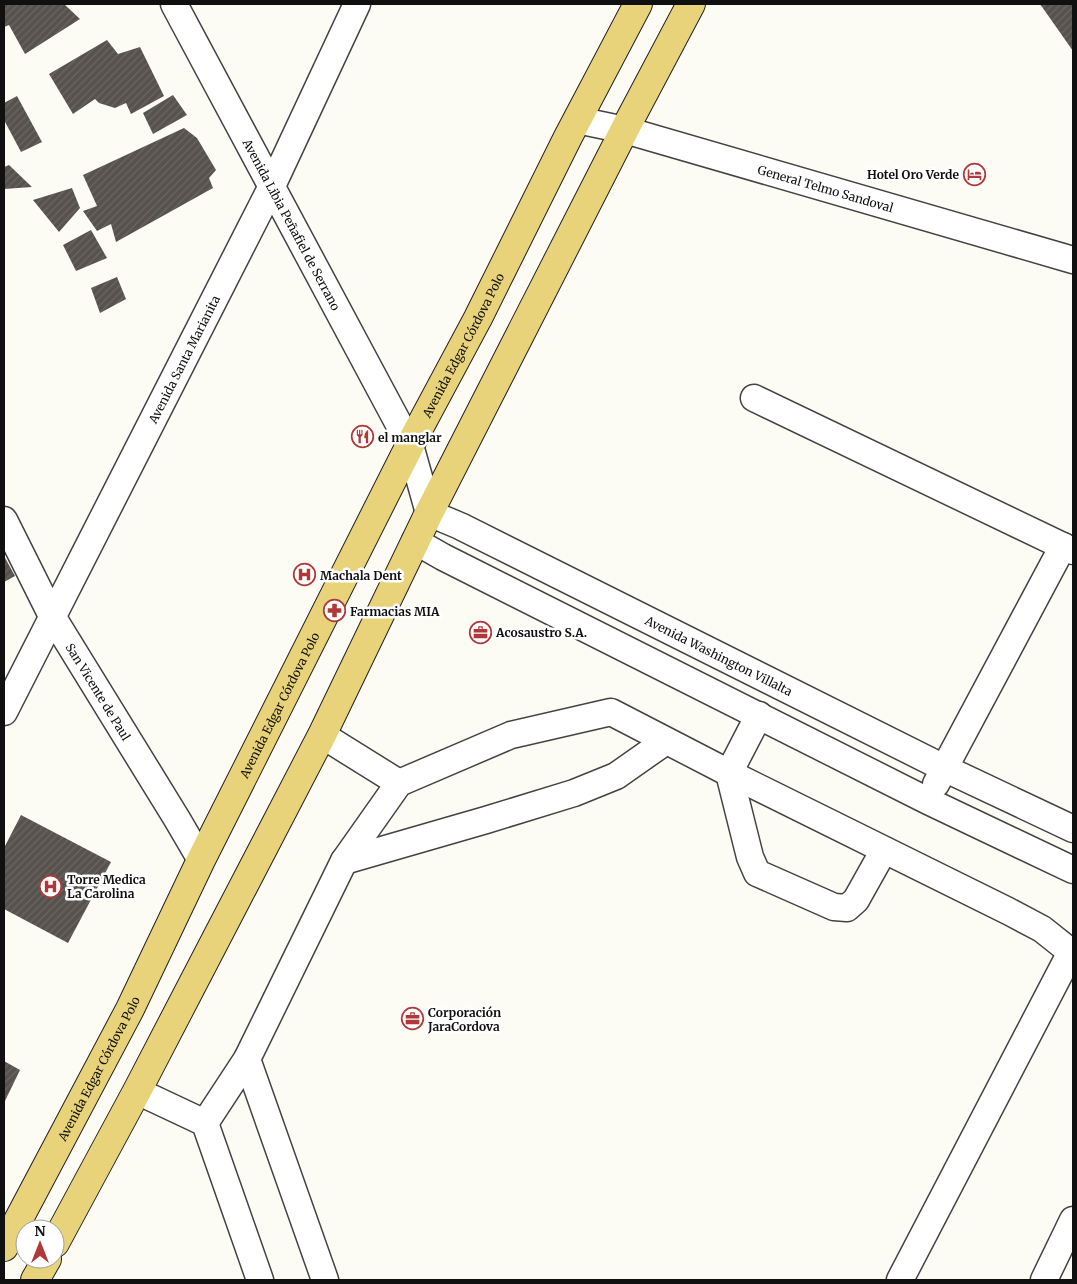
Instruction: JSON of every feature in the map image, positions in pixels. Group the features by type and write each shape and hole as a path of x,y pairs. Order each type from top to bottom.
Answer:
{"main road":[{"name":"Avenida Edgar Córdova Polo","path":"4,1247 130,1009 201,860 410,445 478,318 577,120 638,4"},
{"path":"65,1224 137,1091 322,735 429,513 691,4"}],"street":[{"name":"Avenida Libia Peñafiel de Serrano","path":"174,4 410,445"},
{"name":"Avenida Santa Marianita","path":"4,712 272,186 357,4"},
{"name":"General Telmo Sandoval","path":"577,120 625,130 1073,260"},
{"path":"754,398 1068,548 944,768 928,801"},
{"path":"410,445 429,513"},
{"name":"Avenida Washington Villalta","path":"429,513 460,526 944,768 1073,829"},
{"name":"San Vicente de Paul","path":"4,520 52,616 201,860"},
{"path":"415,541 442,557 928,801 1073,870"},
{"path":"205,1123 247,1059 344,861 399,783 511,735 611,712 729,773 1008,910 1042,929 1072,950 900,1280"},
{"path":"759,715 729,773 750,857 757,873 834,907 847,908 856,900 884,850"},
{"path":"322,735 399,783"},
{"path":"344,861 574,793 616,776 666,741"},
{"path":"247,1059 325,1280"},
{"path":"137,1091 205,1123 260,1280"},
{"path":"1044,1280 1073,1220"}],"building":[{"path":"4,4 64,4 80,19 25,54 9,25 4,27"},
{"path":"1040,4 1073,4 1073,51"},
{"path":"107,40 118,54 140,47 164,96 131,114 126,103 115,108 99,103 95,99 73,114 49,74"},
{"path":"173,95 187,115 153,134 143,113"},
{"path":"17,96 42,142 21,152 4,120 4,103"},
{"path":"184,128 197,138 216,170 209,178 213,188 116,242 111,224 97,231 83,211 97,206 83,175"},
{"path":"9,165 32,187 4,189 4,167"},
{"path":"72,188 80,208 59,232 33,200"},
{"path":"91,230 107,258 76,271 63,245"},
{"path":"117,277 126,299 100,313 91,288"},
{"path":"4,556 15,576 4,582"},
{"name":"Torre Medica La Carolina","path":"21,815 111,862 68,943 4,909 4,848"},
{"path":"4,1061 20,1070 4,1103"}],"place":[{"name":"Hotel Oro Verde","path":"975,174"},
{"name":"el manglar","path":"362,437"},
{"name":"Machala Dent","path":"304,575"},
{"name":"Farmacias MIA","path":"334,611"},
{"name":"Acosaustro S.A.","path":"480,632"},
{"name":"Torre Medica La Carolina","path":"51,886"},
{"name":"Corporación JaraCordova","path":"412,1019"}]}
